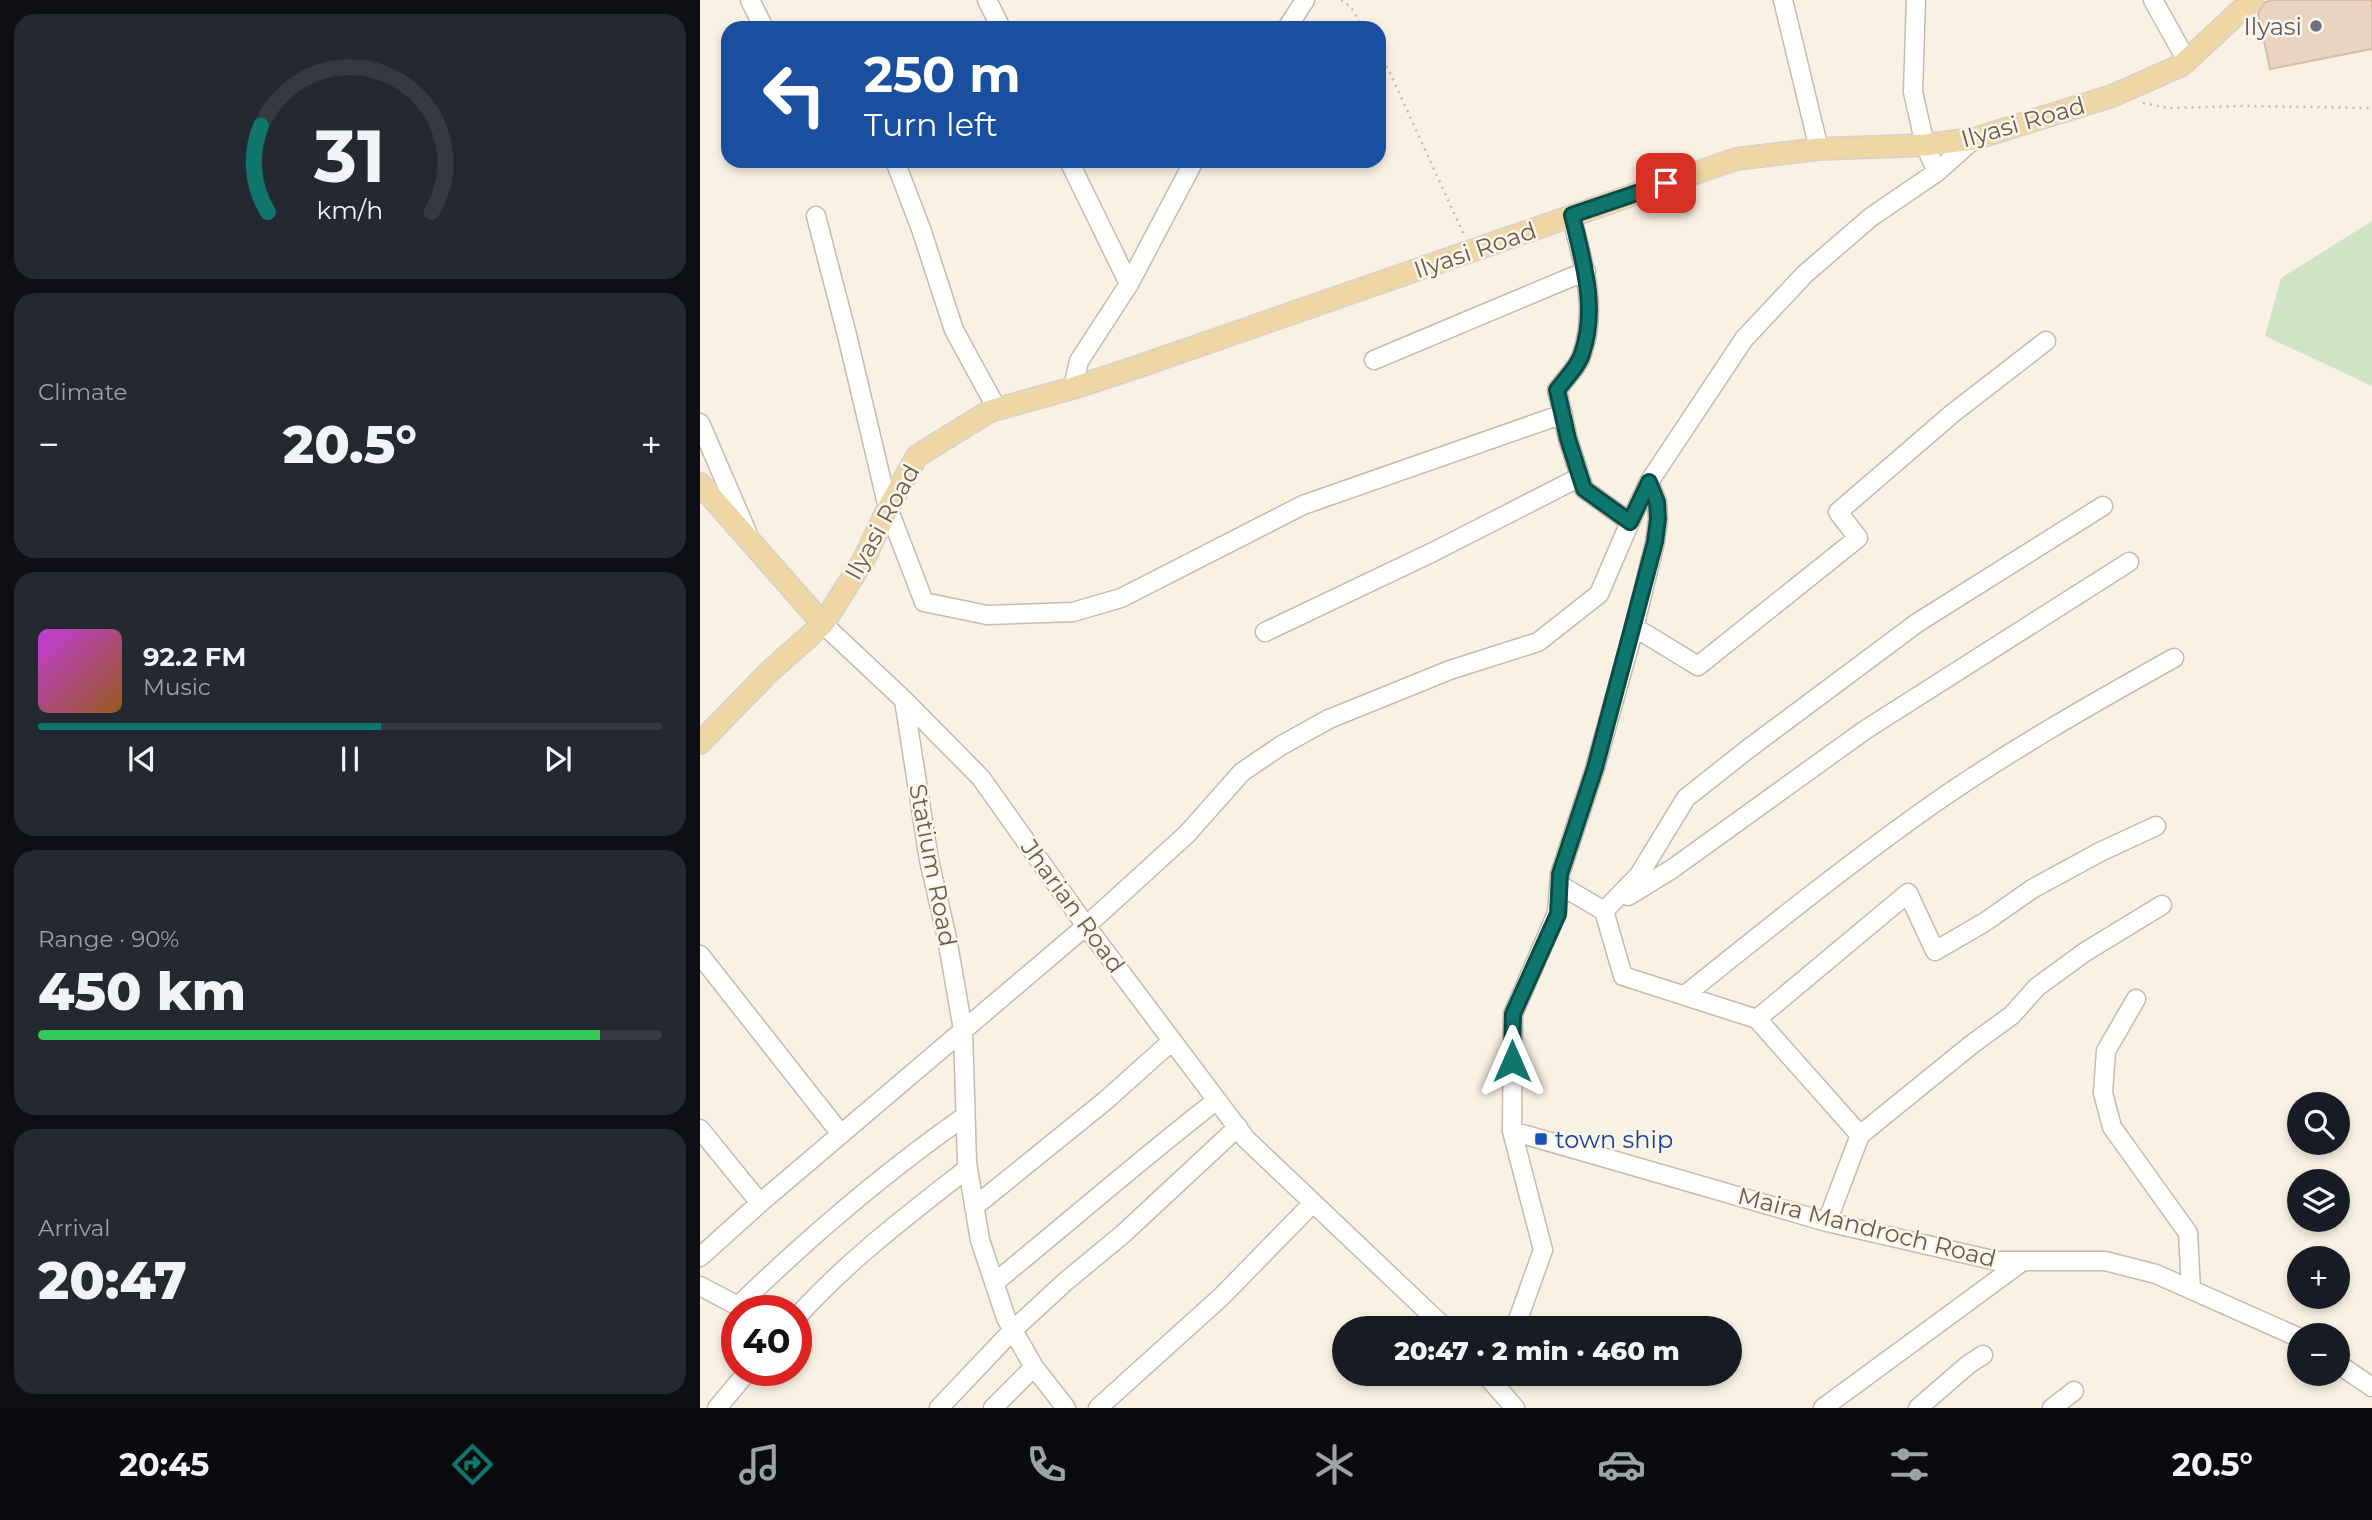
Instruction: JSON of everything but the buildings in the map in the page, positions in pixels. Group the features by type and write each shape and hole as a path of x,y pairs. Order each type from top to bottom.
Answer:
{"main road":[{"name":"Ilyasi Road","path":"700,743 769,672 823,624 864,559 917,456 990,411 1073,388 1736,159 1819,149 1925,145 1974,139 2112,96 2187,61 2252,0"},
{"name":"Jharian Road","path":"700,484 823,624"}],"street":[{"path":"750,0 760,21"},
{"path":"987,0 998,21"},
{"path":"1292,21 1305,0"},
{"path":"1783,0 1819,149"},
{"path":"1916,0 1913,92 1925,145 1937,172"},
{"path":"2153,0 2187,61"},
{"path":"700,1257 1086,926 1187,834 1242,772 1282,745 1329,719 1450,670 1538,642 1600,594 1649,482 1744,339 1805,274 1852,233 1937,172 1974,139"},
{"path":"898,168 954,330 997,409"},
{"path":"1072,168 1129,284"},
{"path":"1073,388 1079,361 1129,284 1190,168"},
{"path":"1572,215 1586,271 1590,315 1582,356 1557,390 1584,489 1630,522"},
{"path":"816,216 888,508 924,602 987,615 1073,612 1121,598 1303,505 1563,414"},
{"path":"1374,360 1586,271"},
{"path":"1634,627 1698,666 1858,538 1838,512 1953,412 2046,341"},
{"path":"700,423 752,543"},
{"path":"1265,632 1580,478"},
{"path":"1519,1316 1542,1250 1512,1131 1513,1014 1558,914 1560,874 1595,768 1634,627 1658,519 1657,502 1649,482"},
{"path":"1604,911 1639,875 1685,798 1917,623 2103,506"},
{"path":"1604,911 1672,869 1865,730 2129,562"},
{"name":"Jharian Road","path":"823,624 904,700 981,778 1086,926 1246,1139 1432,1316"},
{"path":"1685,995 1790,911 1934,804 2097,701 2174,658"},
{"name":"Statium Road","path":"904,700 929,859 947,938 963,1030 968,1168 980,1240 1013,1330 1034,1367 1066,1408"},
{"path":"1757,1019 1908,893 1935,951 1985,922 2032,888 2157,826"},
{"path":"1560,885 1604,911 1623,976 1757,1019 1860,1135"},
{"path":"1827,1222 1860,1135 2011,1015 2037,987 2085,952 2162,905"},
{"path":"700,955 841,1134"},
{"path":"2136,999 2106,1051 2103,1093 2112,1127 2188,1233 2191,1289"},
{"path":"974,1207 1105,1101 1172,1041"},
{"path":"994,1283 1076,1217 1141,1159 1217,1100"},
{"path":"700,1286 738,1306 795,1251 910,1155 965,1116"},
{"path":"939,1408 1013,1330 1123,1234 1238,1127"},
{"path":"700,1129 760,1203"},
{"name":"Maira Mandroch Road","path":"1512,1131 1827,1222 1997,1261 2105,1261 2156,1274 2287,1332"},
{"path":"812,1300 884,1234 968,1168"},
{"path":"1098,1408 1221,1297 1313,1203"},
{"path":"1823,1408 2023,1261"},
{"path":"1918,1408 1983,1355"},
{"path":"993,1408 1034,1367"},
{"path":"2350,1372 2372,1387"},
{"path":"717,1408 736,1386"},
{"path":"1499,1386 1515,1408"},
{"path":"2052,1408 2074,1391"}],"path":[{"path":"1341,0 1351,7 1359,21"},
{"path":"1386,66 1472,251"},
{"path":"2112,96 2169,108 2372,108"}],"green space":[{"path":"2372,221 2372,386 2265,336 2281,278"}],"place":[{"name":"Ilyasi","path":"2316,26"},
{"name":"town ship","path":"1541,1139"}],"route":[{"path":"1512,1061 1513,1014 1558,914 1560,874 1595,768 1632,636 1658,519 1657,502 1649,482 1630,522 1584,489 1568,439 1557,390 1582,356 1590,315 1586,271 1572,215 1666,183"}]}
